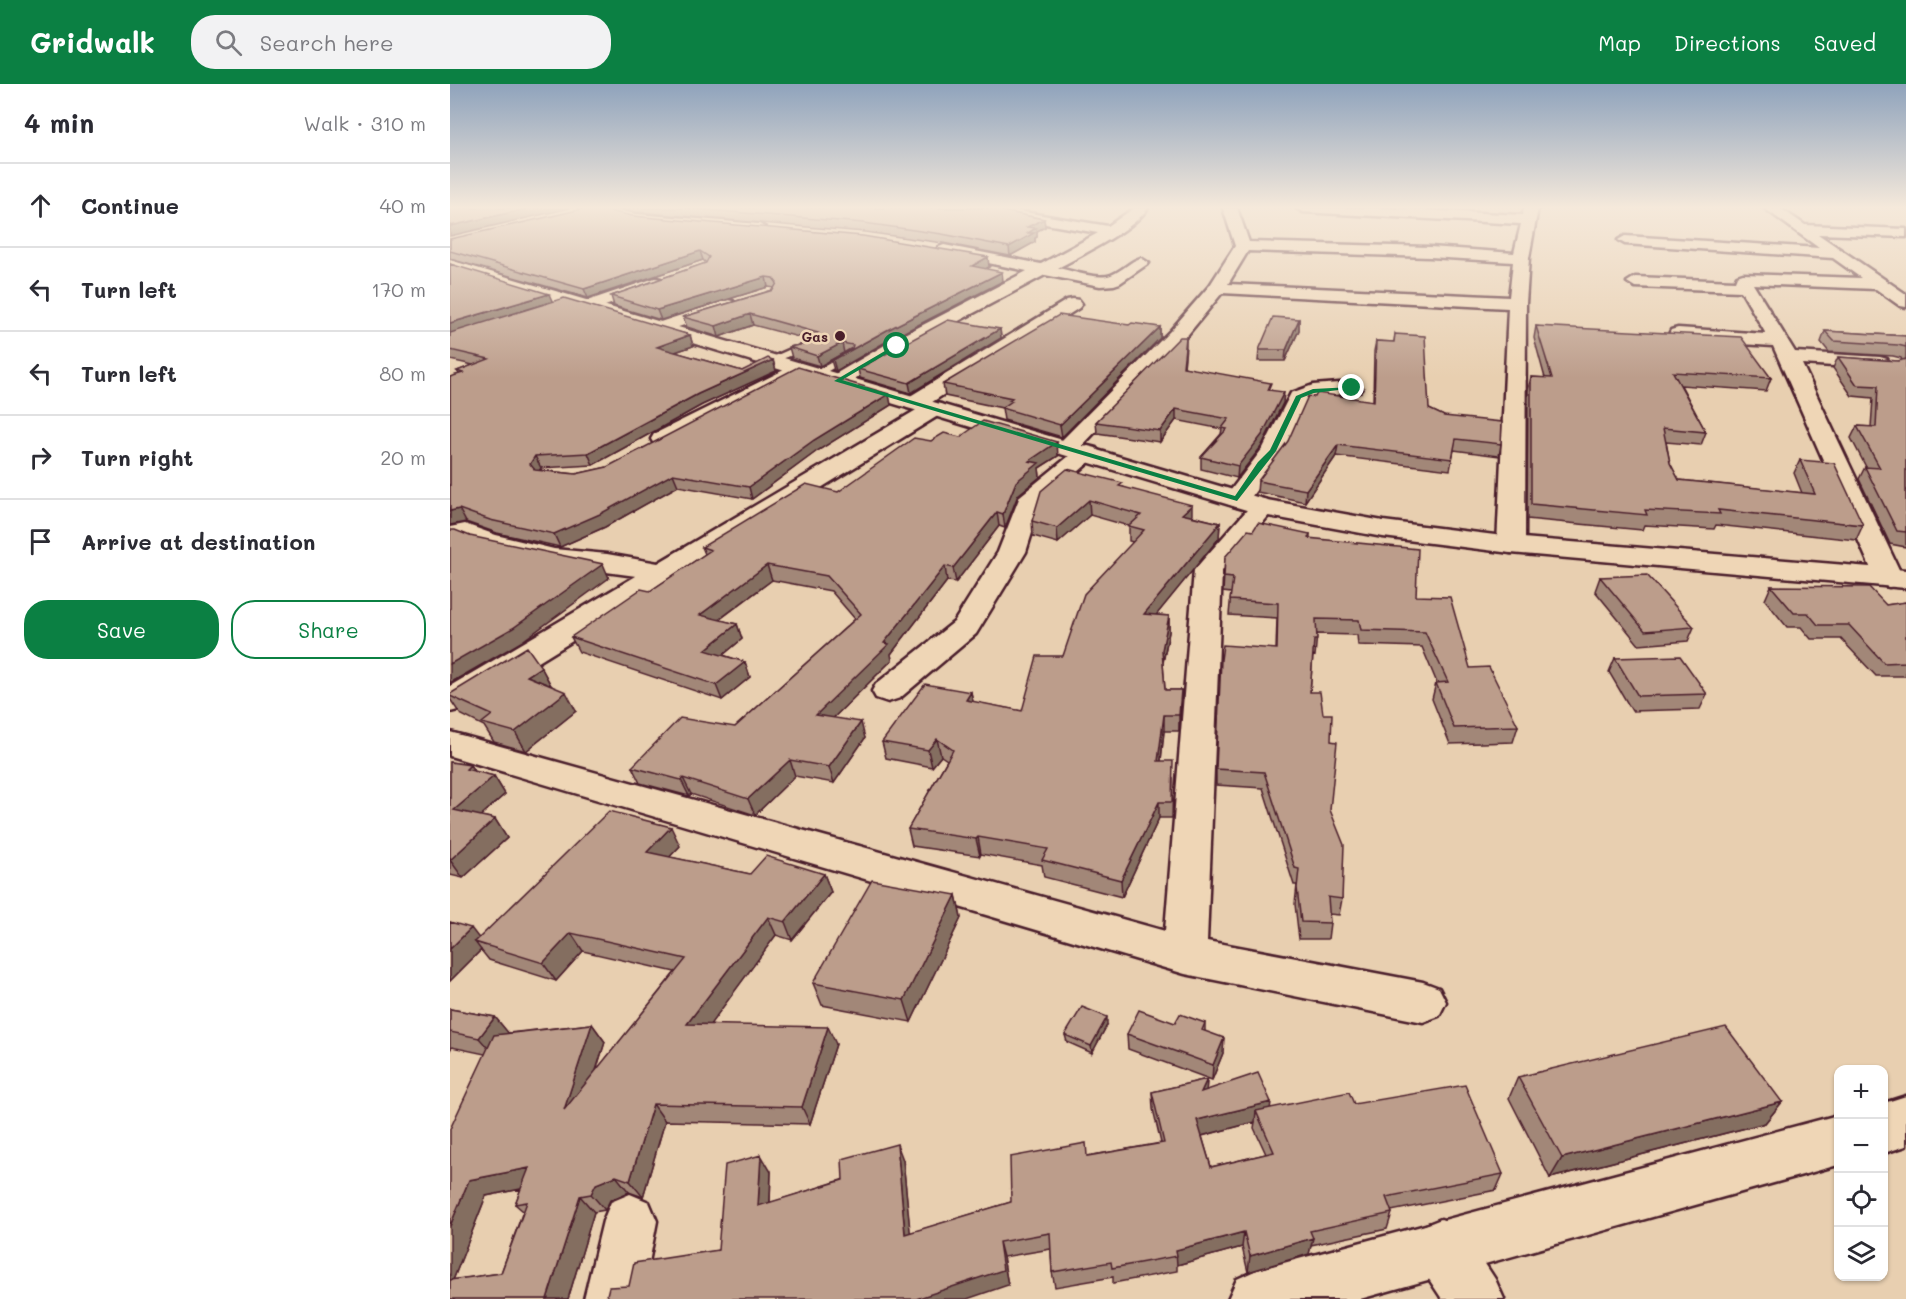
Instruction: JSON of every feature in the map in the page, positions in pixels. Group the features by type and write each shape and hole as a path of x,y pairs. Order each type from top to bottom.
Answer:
{"street":[{"path":"1015,265 1108,281 1114,280 1137,265"},
{"path":"837,381 1051,265"},
{"path":"888,691 965,628 1012,552 1029,501 1078,450 1178,334 1217,288 1232,265"},
{"path":"1511,545 1517,303 1520,265"},
{"path":"1857,265 1879,276 1906,302"},
{"path":"450,266 573,305 663,327 771,360 807,364 837,381 1078,450 1250,503 1383,529 1511,545 1897,578"},
{"path":"1879,276 1743,279 1784,349 1897,578"},
{"path":"573,305 671,278"},
{"path":"1635,282 1746,286"},
{"path":"1217,288 1517,303"},
{"path":"663,327 741,301"},
{"path":"450,701 924,406 1073,304"},
{"path":"1678,334 1893,364"},
{"path":"642,450 807,364"},
{"path":"1185,955 1208,570 1250,503 1261,464 1273,451 1299,397 1313,391 1352,388"},
{"path":"450,535 465,532 487,541 554,557 607,562 660,572"},
{"path":"450,744 1185,955 1423,1002"},
{"path":"1888,1127 1906,1121"},
{"path":"1257,1299 1834,1141"},
{"path":"613,1299 630,1221"},
{"path":"1441,1247 1475,1299"}],"lane":[{"path":"807,364 844,356 869,362"}],"building":[{"path":"450,265 549,294 450,323"},
{"path":"498,265 658,265 584,289"},
{"path":"701,265 974,265 972,266 1002,272 833,360 831,360 852,348 853,345 842,343 817,356 789,347 810,343 812,336 818,333 750,314 716,326 683,317 773,290 777,283 773,278 766,277 657,310 611,296"},
{"path":"564,298 690,335 657,347 742,371 768,358 773,360 698,394 588,453 535,456 530,464 535,470 576,474 607,467 798,367 889,394 814,440 749,487 673,474 600,514 554,534 490,520 459,509 450,511 450,377 463,373 457,371 489,359 450,350 450,333"},
{"path":"1059,315 1160,327 1060,425 1002,408 1012,401 1009,400 1012,398 943,384"},
{"path":"1273,317 1299,319 1286,350 1259,350"},
{"path":"948,320 1000,329 909,383 858,369"},
{"path":"1536,326 1741,337 1771,378 1673,372 1706,432 1663,428 1670,463 1679,480 1815,494 1800,460 1834,463 1863,525 1718,510 1720,514 1645,510 1647,515 1531,504 1531,377 1552,378"},
{"path":"1825,331 1906,336 1906,347 1834,341"},
{"path":"1395,334 1425,336 1429,409 1444,416 1502,422 1501,444 1456,439 1452,459 1338,445 1306,490 1258,481 1288,441 1308,396 1315,397 1317,393 1374,401 1376,341 1394,342"},
{"path":"1180,337 1186,337 1183,367 1271,383 1268,390 1284,392 1262,435 1238,466 1201,457 1227,429 1222,428 1229,419 1176,409 1160,431 1096,422"},
{"path":"1838,357 1898,361 1906,359 1906,532 1897,531 1865,467 1880,468 1857,426 1876,427 1878,386 1857,385"},
{"path":"983,421 1057,442 1029,461 1039,463 1016,482 1003,514 997,512 953,568 945,566 884,643 889,644 816,715 861,722 829,767 790,760 748,799 683,778 681,780 632,767 680,718 735,727 861,614 827,576 767,565 700,615 737,624 705,650 745,662 716,685 571,637 641,589 650,591 711,550 702,547 806,484 838,492 914,438 931,441 944,433 960,437"},
{"path":"1067,469 1123,483 1119,486 1192,505 1182,514 1220,523 1144,614 1169,616 1162,650 1165,690 1181,690 1179,715 1164,715 1158,761 1173,761 1172,802 1159,802 1121,880 1042,860 1048,849 978,837 976,839 908,829 953,750 937,739 928,750 882,742 925,684 971,692 966,700 1022,711 1037,656 1063,656 1084,594 1144,530 1129,526 1141,515 1089,500 1057,528 1032,521 1041,491"},
{"path":"1258,523 1310,534 1308,538 1418,549 1416,596 1450,597 1470,668 1489,667 1518,726 1454,728 1436,683 1448,682 1425,632 1361,630 1359,620 1316,619 1317,640 1314,640 1310,692 1320,692 1323,714 1332,714 1331,741 1337,742 1330,810 1344,845 1342,899 1328,897 1330,923 1301,922 1297,888 1299,869 1295,868 1264,772 1216,769 1223,645 1277,649 1278,603 1230,600 1233,578 1224,577 1225,557 1248,530 1253,531"},
{"path":"450,530 603,564 513,628 450,664"},
{"path":"1647,575 1694,627 1645,631 1600,577"},
{"path":"1771,586 1869,587 1886,605 1906,602 1906,662 1884,663 1849,625 1818,625 1808,613 1794,613"},
{"path":"527,647 541,667 527,676 566,692 515,732 482,723 492,715 450,696 450,694"},
{"path":"1680,656 1707,694 1638,696 1615,658"},
{"path":"450,762 470,765 466,769 494,776 454,810 495,819 450,860"},
{"path":"609,811 671,827 647,852 750,874 766,856 824,874 785,922 768,917 687,1024 828,1027 802,1107 653,1104 630,1181 616,1176 596,1184 591,1194 580,1196 547,1299 450,1299 450,1280 501,1273 527,1202 515,1204 529,1168 469,1180 450,1226 450,1129 494,1035 592,1024 564,1110 686,959 571,933 543,963 475,942"},
{"path":"872,880 956,895 904,1000 813,983"},
{"path":"450,922 471,928 450,949"},
{"path":"1082,1007 1107,1017 1091,1046 1065,1035"},
{"path":"450,1009 495,1017 479,1038 450,1032"},
{"path":"1139,1010 1175,1023 1180,1014 1205,1023 1202,1030 1224,1038 1213,1065 1127,1034"},
{"path":"1726,1027 1782,1102 1562,1158 1518,1077"},
{"path":"1258,1073 1271,1102 1197,1120 1211,1167 1274,1152 1256,1111 1349,1092 1354,1104 1465,1085 1503,1174 1386,1197 1392,1213 1310,1231 1313,1238 1250,1256 1244,1232 1176,1250 1177,1256 1112,1268 1111,1262 1052,1272 1050,1233 999,1242 1003,1270 916,1299 606,1299 609,1287 629,1286 634,1263 718,1250 725,1165 761,1155 758,1206 843,1180 842,1159 897,1144 905,1234 1011,1202 1010,1157 1086,1143 1087,1156 1164,1143 1152,1092 1207,1079 1201,1092"}],"place":[{"name":"Gas","path":"840,336"}],"route":[{"path":"897,346 837,381 1068,447 1237,499 1273,451 1299,397 1329,388 1352,388"}]}
